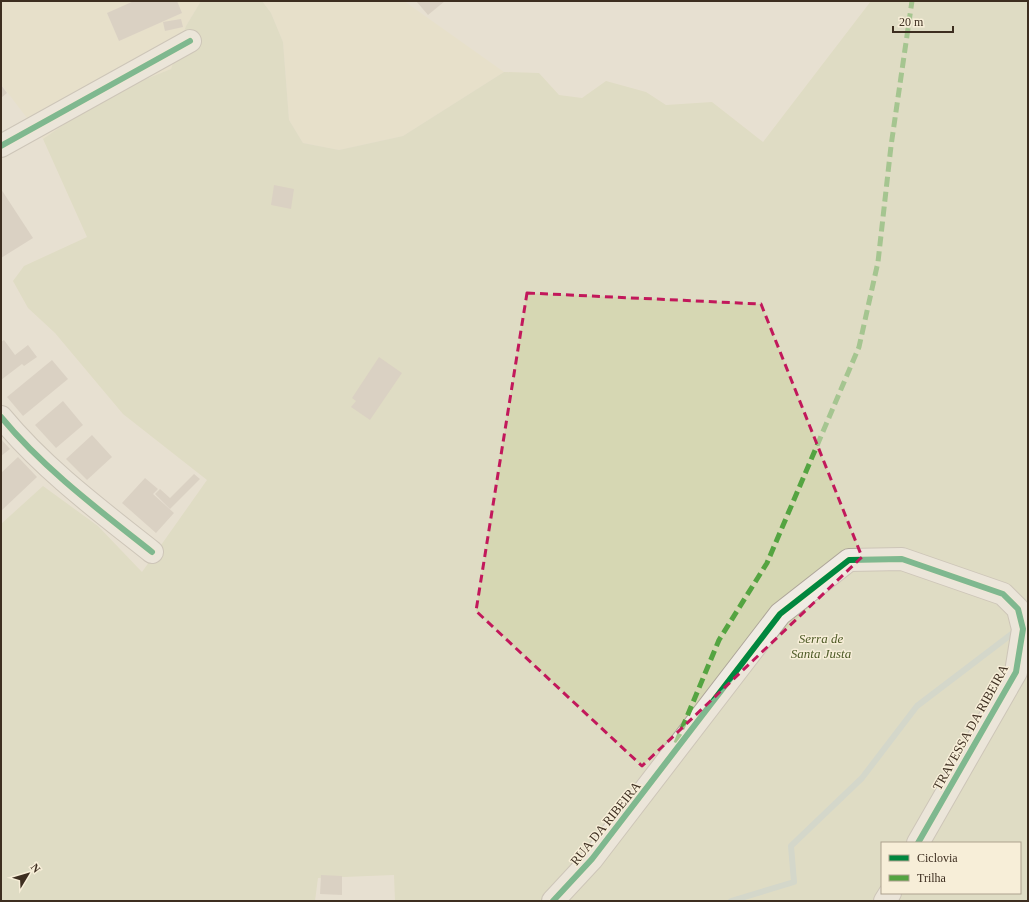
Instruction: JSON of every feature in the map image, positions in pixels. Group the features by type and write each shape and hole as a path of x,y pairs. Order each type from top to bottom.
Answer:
{"street":[{"path":"1,146 190,41"},
{"path":"1,417 22,442 80,495 152,552"},
{"name":"TRAVESSA DA RIBEIRA","path":"671,756 780,614 849,560 902,559 1003,594 1018,609 1023,629 1016,672 919,842"},
{"name":"RUA DA RIBEIRA","path":"552,901 592,859 671,756"}],"highlighted area":[{"path":"527,293 761,304 862,557 642,766 476,611"}],"shaded area":[{"path":"1,1 201,1 186,26 171,69 106,95 43,139 1,84"},
{"path":"262,1 404,1 504,72 403,136 339,150 303,143 289,120 283,42 271,13"}],"green space":[{"name":"Serra de Santa Justa","path":"201,1 262,1 271,13 283,42 289,120 303,143 339,150 403,136 504,72 539,73 559,95 582,98 606,81 646,92 666,105 712,102 763,142 871,1 1028,1 1028,901 395,901 394,875 318,878 315,901 1,901 1,524 43,486 98,526 142,572 207,480 123,414 55,333 28,308 13,281 24,266 87,237 43,139 106,95 171,69 186,26"}],"building":[{"path":"134,1 177,1 182,13 119,41 107,13"},
{"path":"416,1 445,1 428,15"},
{"path":"181,19 183,27 165,31 163,22"},
{"path":"1,85 7,93 1,98"},
{"path":"274,185 294,189 291,209 271,205"},
{"path":"1,189 33,238 1,258"},
{"path":"4,340 15,355 28,345 37,357 24,366 22,364 1,380 1,342"},
{"path":"379,357 402,373 370,420 351,407 356,401 352,398"},
{"path":"52,360 68,379 23,416 7,397"},
{"path":"63,401 83,425 56,448 35,425"},
{"path":"92,435 112,457 87,480 66,459"},
{"path":"1,439 10,449 1,456"},
{"path":"18,457 37,477 1,511 1,473"},
{"path":"194,474 200,479 170,509 155,494 160,489 170,498"},
{"path":"145,478 158,489 153,494 174,513 156,533 122,503"},
{"path":"321,875 342,876 342,895 320,894"}],"waterway":[{"path":"731,901 794,882 791,846 862,778 917,706 1017,630"}],"marked path":[{"path":"676,743 719,640 767,563 859,347 878,262 891,146 912,1"}],"cycle path":[{"path":"1,146 190,41"},
{"path":"1,417 35,454 92,505 152,552"},
{"path":"553,901 592,859 780,614 849,560 902,559 1003,594 1018,609 1023,629 1016,672 919,842"}]}
